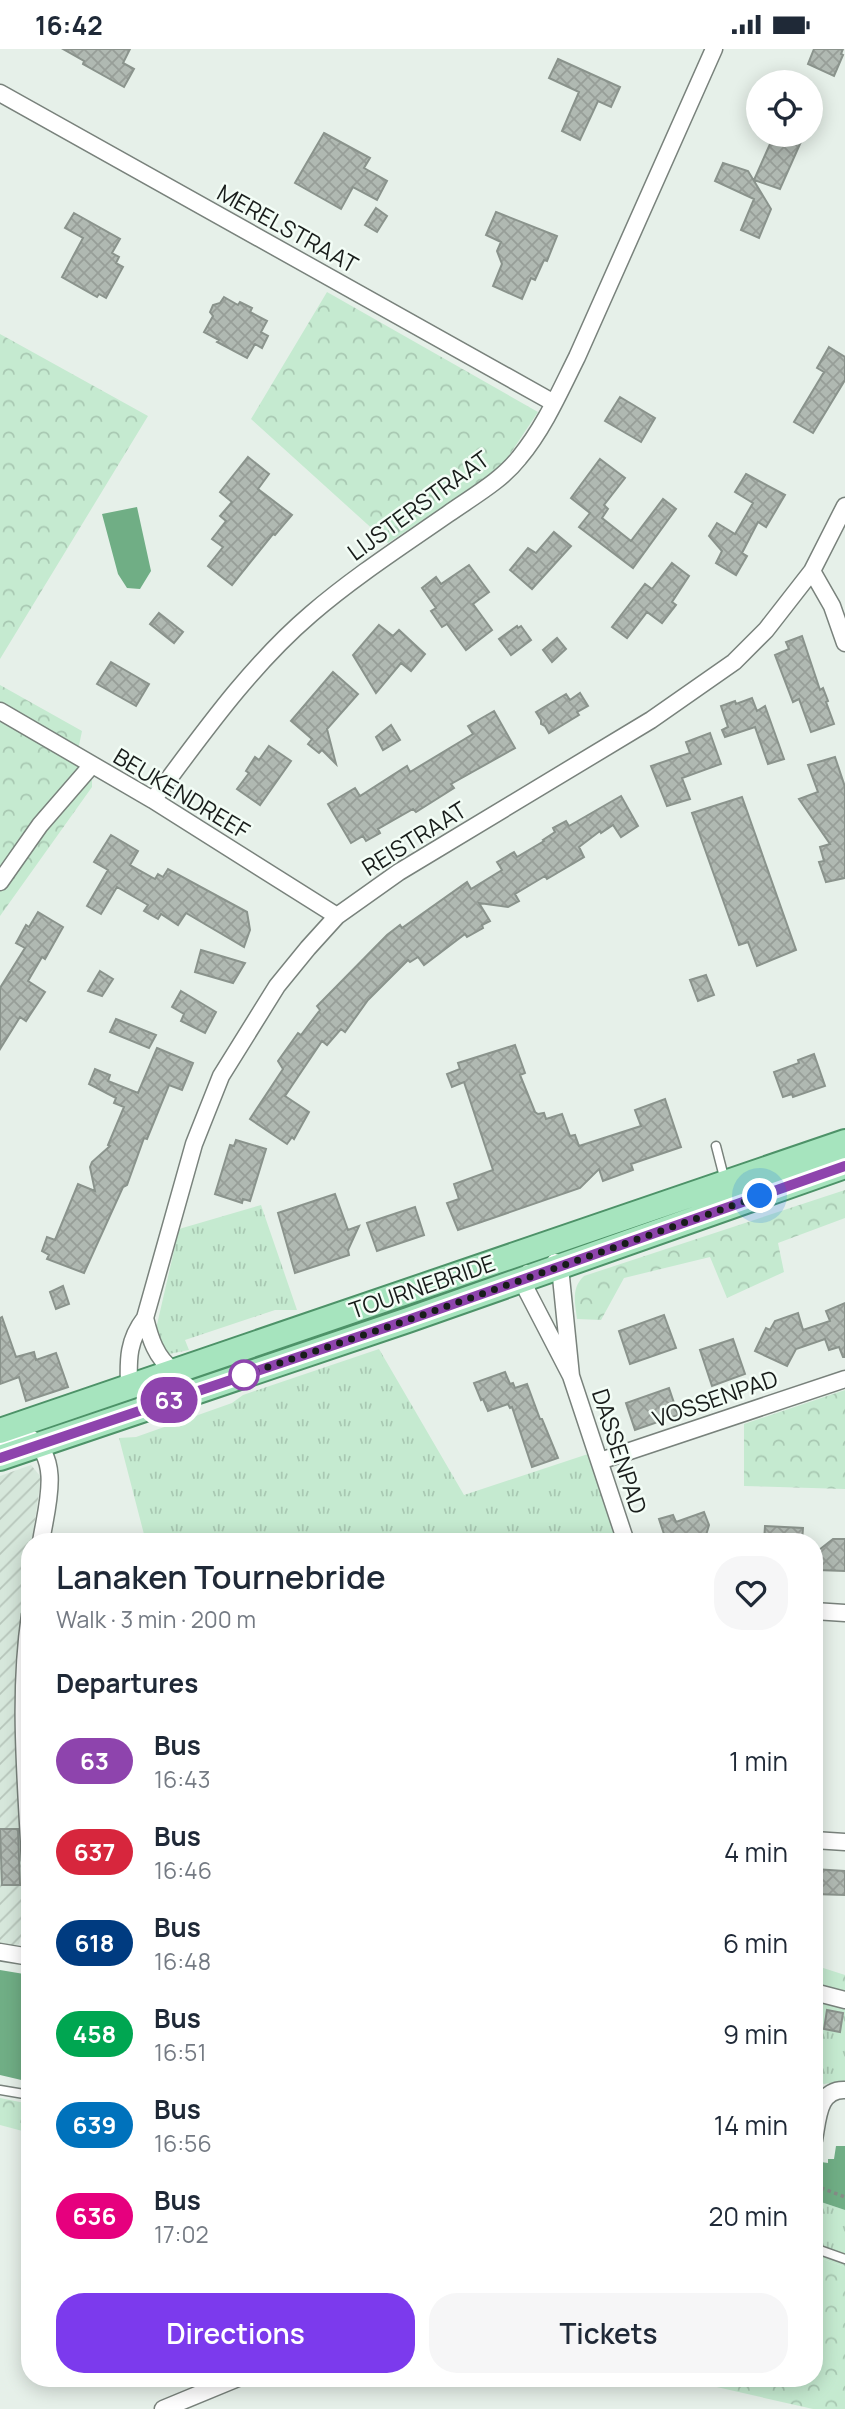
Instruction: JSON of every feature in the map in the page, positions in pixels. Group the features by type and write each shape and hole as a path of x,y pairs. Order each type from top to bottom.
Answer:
{"main road":[{"name":"TOURNEBRIDE","path":"0,1431 845,1142"},
{"name":"TOURNEBRIDE","path":"0,1458 561,1267 845,1166"}],"street":[{"name":"LIJSTERSTRAAT","path":"153,800 212,722 275,648 310,614 493,482 518,460 554,403 583,345 714,49"},
{"name":"MERELSTRAAT","path":"0,93 554,403"},
{"name":"REISTRAAT","path":"130,1386 128,1367 131,1344 135,1331 145,1318 194,1144 221,1076 277,986 337,916 399,871 651,720 733,661 766,630 812,571 845,506"},
{"path":"812,571 832,606 845,643"},
{"name":"BEUKENDREEF","path":"0,711 153,800 337,916"},
{"path":"0,882 40,825 92,765"},
{"path":"526,1279 538,1247 561,1267"},
{"name":"DASSENPAD","path":"561,1267 571,1375"},
{"name":"DASSENPAD","path":"526,1279 527,1291 571,1375 623,1533"},
{"path":"145,1318 162,1362 173,1370"},
{"name":"VOSSENPAD","path":"600,1461 845,1379"},
{"path":"0,1445 29,1437 40,1445 51,1475 42,1533"},
{"path":"823,1612 845,1613"},
{"path":"823,1841 845,1842"},
{"path":"0,1952 21,1956"},
{"path":"823,1994 845,2000"},
{"path":"823,2102 826,2096 838,2090 845,2090"},
{"path":"163,2409 216,2387"}],"lane":[{"path":"716,1146 734,1206"},
{"path":"0,2089 21,2093"},
{"path":"823,2251 845,2259"}],"path":[{"path":"823,2189 845,2197"}],"shaded area":[{"path":"137,507 151,571 140,589 127,588 118,574 102,514"},
{"path":"31,1465 41,1477 33,1533 21,1533 21,1623 15,1665 21,1936 19,1944 11,1947 0,1946 0,1476"},
{"path":"0,1970 21,1974 21,2080 0,2075"},
{"path":"836,2146 845,2146 845,2210 823,2203 823,2162 828,2163 828,2159 834,2159"}],"green space":[{"path":"327,292 538,412 506,460 481,482 388,543 251,419"},
{"path":"0,334 148,416 0,659"},
{"path":"0,685 82,731 77,755 92,765 92,787 0,916"},
{"path":"845,1190 845,1218 778,1243 784,1272 727,1298 710,1257 624,1278 601,1320 577,1319 576,1291 584,1276"},
{"path":"261,1205 297,1310 275,1310 185,1340 189,1350 169,1354 161,1344 156,1329 179,1229"},
{"path":"379,1349 464,1495 588,1454 616,1533 144,1533 119,1438 136,1437 232,1403 243,1395"},
{"path":"845,1390 845,1489 744,1486 744,1424"},
{"path":"823,1968 845,1975 845,1993 823,1987"},
{"path":"823,2003 845,2007 845,2081 824,2084"},
{"path":"0,2098 21,2102 21,2131 0,2125"},
{"path":"823,2203 845,2210 845,2267 823,2259"},
{"path":"823,2259 845,2267 845,2409 813,2409 716,2387 823,2387"}],"building":[{"path":"63,49 130,49 123,63 134,69 124,87 83,64 84,61"},
{"path":"814,49 843,49 834,76 808,64"},
{"path":"558,59 620,87 611,107 598,101 580,140 562,131 579,92 549,78"},
{"path":"324,133 370,158 364,168 387,181 377,200 353,187 341,209 295,183"},
{"path":"769,147 799,147 780,189 754,180"},
{"path":"723,163 748,171 771,209 759,238 741,230 754,199 715,181"},
{"path":"376,208 387,216 377,232 365,225"},
{"path":"496,212 557,236 547,261 544,260 535,280 531,278 522,299 493,286 502,264 497,251 501,242 486,235"},
{"path":"74,213 120,239 112,253 119,257 116,263 123,267 106,298 99,294 97,297 62,277 83,238 65,228"},
{"path":"224,297 238,305 240,302 252,308 250,312 267,321 261,332 268,336 262,348 255,344 247,358 204,332 213,316 210,312 213,305 220,303"},
{"path":"829,347 845,357 845,380 813,433 794,422 824,372 817,368"},
{"path":"620,397 655,418 641,442 605,421"},
{"path":"248,457 269,474 258,489 292,515 232,585 208,566 223,547 212,539 226,521 220,516 232,502 220,492"},
{"path":"600,459 625,478 604,505 608,509 602,518 631,541 663,499 676,509 633,568 579,527 590,513 571,498"},
{"path":"746,474 785,495 766,527 758,522 742,553 747,556 736,575 716,563 722,551 709,536 717,523 735,534 753,503 735,492"},
{"path":"554,532 571,546 532,589 510,570 528,548 536,553"},
{"path":"672,563 689,576 672,602 676,605 662,623 647,612 627,638 612,627 645,584 652,589"},
{"path":"469,565 489,592 473,604 492,630 466,650 447,624 442,627 431,611 436,608 422,588 436,577 441,584"},
{"path":"159,613 183,632 174,643 150,624"},
{"path":"379,625 393,636 399,630 425,654 411,671 401,663 376,693 353,655"},
{"path":"521,626 531,640 511,655 499,639"},
{"path":"802,636 820,690 823,688 828,701 826,702 834,724 811,732 799,699 793,702 775,655 789,649 786,642"},
{"path":"557,638 566,649 552,662 543,650"},
{"path":"111,662 149,684 136,706 97,684"},
{"path":"333,672 358,694 327,729 336,764 322,750 319,753 308,744 312,739 291,721"},
{"path":"580,693 588,706 577,712 579,715 549,733 536,712 566,694 570,700"},
{"path":"752,698 757,711 765,706 784,759 768,764 755,727 725,737 722,730 728,727 721,706"},
{"path":"494,711 515,748 451,784 454,788 416,812 413,809 378,829 380,833 366,841 363,836 351,843 328,804 355,788 360,796 407,766 410,772 473,734 468,726"},
{"path":"391,725 400,740 383,750 376,737"},
{"path":"710,733 721,764 682,778 690,799 667,806 651,766 690,753 686,742"},
{"path":"269,746 291,761 260,805 237,789 249,773 246,771 255,757 259,760"},
{"path":"835,757 845,787 845,878 826,882 819,862 824,861 820,847 830,844 799,799 818,792 808,765"},
{"path":"621,796 638,826 621,837 613,825 601,833 600,831 579,847 584,857 515,894 519,901 508,907 479,903 490,921 482,925 483,928 467,937 465,934 424,965 418,957 410,962 408,960 368,1000 345,1032 341,1029 327,1045 322,1041 285,1096 309,1112 294,1139 292,1137 287,1144 250,1119 283,1069 278,1061 298,1033 301,1035 320,1010 317,1006 387,935 400,925 402,928 467,882 471,889 502,870 497,862 514,852 517,857 544,841 555,832 553,828 566,821 569,826"},
{"path":"742,797 796,950 757,966 748,942 739,945 692,813"},
{"path":"111,835 138,851 130,865 155,879 158,874 163,877 168,869 247,912 250,930 244,947 186,913 178,925 161,914 158,919 144,911 148,905 117,887 101,914 87,906 108,870 94,862"},
{"path":"38,912 63,927 45,959 42,957 28,981 45,992 26,1021 20,1017 0,1049 0,988 25,948 16,943 26,925 29,927"},
{"path":"201,950 245,963 233,983 195,972"},
{"path":"100,971 113,979 102,996 88,991"},
{"path":"706,975 714,995 698,1001 690,980"},
{"path":"181,991 216,1012 205,1033 181,1021 184,1014 172,1007"},
{"path":"116,1019 156,1035 149,1048 110,1032"},
{"path":"515,1045 525,1073 520,1075 535,1112 544,1113 546,1119 562,1114 570,1136 575,1135 579,1146 641,1126 635,1110 665,1099 681,1147 631,1164 633,1170 603,1181 599,1169 580,1188 458,1230 447,1203 459,1199 454,1184 493,1170 464,1082 452,1087 447,1074 460,1069 458,1063"},
{"path":"157,1048 193,1063 182,1090 169,1085 147,1139 144,1138 127,1185 123,1187 84,1273 47,1259 49,1255 42,1251 47,1237 55,1240 78,1184 95,1191 90,1167 110,1146 108,1145 124,1107 114,1103 116,1098 89,1084 95,1069 110,1075 108,1081 138,1093"},
{"path":"814,1054 825,1086 793,1097 792,1094 783,1097 774,1072"},
{"path":"236,1140 266,1149 250,1201 243,1199 242,1203 215,1194 230,1145 234,1146"},
{"path":"335,1194 348,1230 359,1226 348,1250 349,1255 295,1273 278,1213"},
{"path":"415,1207 424,1235 377,1251 367,1223"},
{"path":"63,1286 69,1304 56,1309 50,1292"},
{"path":"845,1303 845,1357 839,1347 829,1350 825,1339 796,1349 787,1366 755,1351 766,1328 770,1330 775,1321 798,1313 803,1330 830,1321 826,1311"},
{"path":"664,1315 676,1348 630,1364 619,1331"},
{"path":"2,1317 16,1357 34,1352 36,1360 56,1353 68,1387 26,1401 19,1377 0,1384"},
{"path":"733,1339 745,1374 712,1386 700,1350"},
{"path":"505,1372 510,1384 513,1383 515,1388 527,1384 558,1458 532,1467 512,1407 508,1404 488,1411 483,1399 481,1400 474,1383"},
{"path":"669,1388 678,1415 635,1430 626,1403"},
{"path":"704,1512 709,1525 707,1533 664,1533 659,1519 673,1515 676,1522"},
{"path":"765,1526 803,1528 803,1533 765,1533"},
{"path":"833,1539 845,1539 845,1571 823,1570 823,1547"},
{"path":"0,1829 18,1829 20,1885 2,1885"},
{"path":"823,1870 845,1871 845,1895 823,1894"},
{"path":"827,2010 843,2013 840,2032 824,2029"}],"bus line":[{"name":"63","path":"0,1458 408,1320 845,1166"}],"route":[{"path":"244,1375 760,1196"}]}
